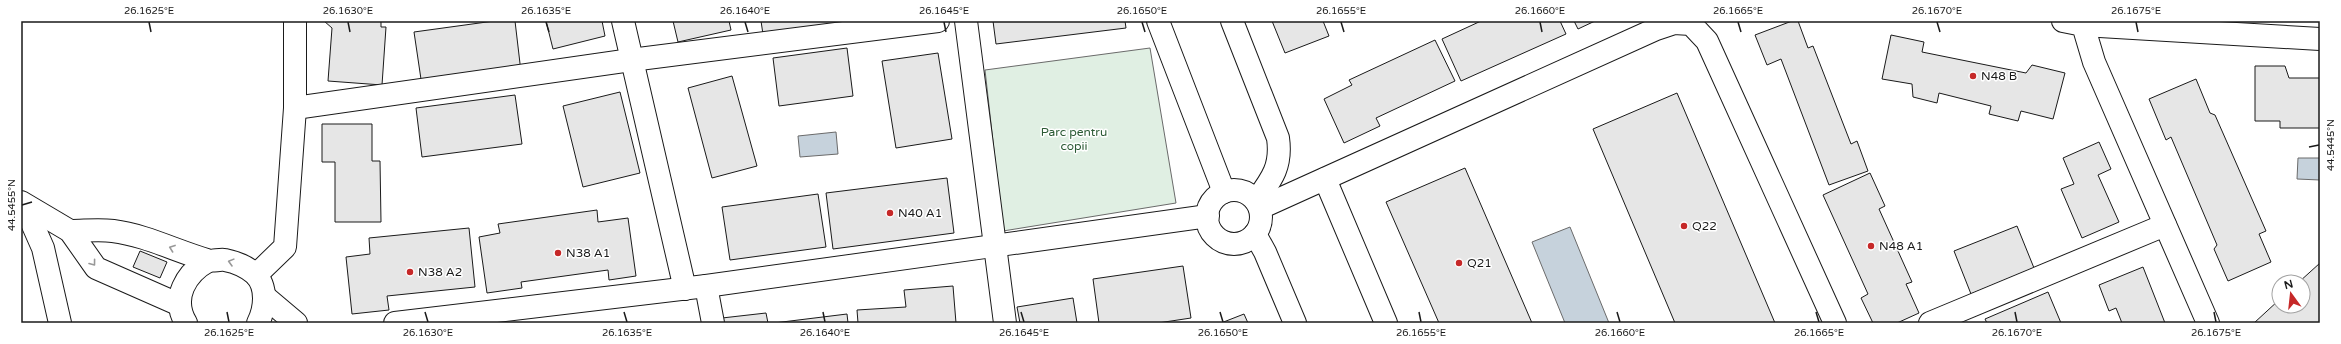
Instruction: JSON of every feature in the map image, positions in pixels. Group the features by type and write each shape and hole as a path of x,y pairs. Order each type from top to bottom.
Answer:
{"street":[{"path":"256,275 285,248 295,108 295,21"},
{"path":"623,21 685,289"},
{"path":"295,108 631,60 938,21"},
{"path":"966,21 1005,323"},
{"path":"1158,21 1224,192"},
{"path":"1232,21 1278,138 1280,154 1270,181 1258,205 1260,226 1255,234 1241,243 1225,242 1212,232 1208,216 1212,202 1224,192 1242,191 1258,205"},
{"path":"1258,205 1325,180 1656,29 1674,23 1691,22 1707,41 1836,323"},
{"path":"2073,23 2320,39"},
{"path":"2073,23 2094,62 2208,323"},
{"path":"1325,180 1386,323"},
{"path":"23,203 70,231 96,268 183,314 185,282 197,267 208,261"},
{"path":"23,203 43,248 60,323"},
{"path":"396,323 685,289 1208,216"},
{"path":"1930,323 2165,224"},
{"path":"70,231 113,231 159,243 208,261 224,260 240,264 256,275 264,296 262,315 258,323"},
{"path":"1255,234 1265,252 1295,323"},
{"path":"706,286 713,323"},
{"path":"264,296 296,323"}],"green space":[{"name":"Parc pentru copii","path":"1150,48 1176,203 1003,231 985,70"}],"shaded area":[{"path":"836,132 838,154 800,157 798,136"},
{"path":"2298,158 2320,158 2320,180 2297,179"},
{"path":"1570,227 1609,323 1565,323 1532,242"}],"building":[{"path":"324,21 381,21 381,27 386,27 382,85 328,81 332,28"},
{"path":"494,21 515,21 521,72 422,86 414,32"},
{"path":"546,21 602,21 605,36 553,49"},
{"path":"673,21 729,21 731,30 678,42"},
{"path":"761,21 842,21 843,32 764,41"},
{"path":"993,21 1125,21 1126,28 996,44"},
{"path":"1272,21 1323,21 1329,36 1285,53"},
{"path":"1481,21 1560,21 1566,34 1461,81 1442,39"},
{"path":"1574,21 1595,21 1578,29"},
{"path":"1792,21 1798,21 1808,48 1813,46 1851,144 1857,141 1868,171 1829,185 1781,59 1767,65 1755,35"},
{"name":"N48 B","path":"1891,35 1924,42 1922,52 2026,73 2032,65 2065,73 2053,119 2021,111 2018,121 1989,114 1991,106 1939,93 1937,103 1913,97 1912,84 1882,79"},
{"path":"1435,40 1455,81 1376,118 1380,126 1344,143 1324,99 1352,85 1349,80"},
{"path":"847,48 853,96 779,106 773,58"},
{"path":"938,53 952,139 896,148 882,61"},
{"path":"2255,66 2285,66 2289,78 2320,78 2320,128 2280,128 2280,121 2255,121"},
{"path":"732,76 757,166 712,178 688,88"},
{"path":"2196,79 2210,113 2215,115 2266,231 2259,234 2271,262 2228,281 2214,249 2217,245 2171,137 2166,140 2149,99"},
{"path":"620,92 640,173 583,187 563,106"},
{"name":"Q22","path":"1677,93 1775,323 1675,323 1593,129"},
{"path":"515,95 522,144 422,157 416,108"},
{"path":"322,124 372,124 372,161 380,161 381,222 335,222 335,162 322,162"},
{"path":"2099,142 2111,169 2098,175 2119,222 2082,238 2061,189 2074,184 2063,158"},
{"name":"Q21","path":"1465,168 1532,323 1439,323 1386,202"},
{"name":"N48 A1","path":"1870,173 1885,206 1879,209 1912,282 1906,284 1919,313 1897,323 1873,323 1861,298 1868,294 1823,195"},
{"name":"N40 A1","path":"947,178 954,233 833,249 826,193"},
{"path":"818,194 826,247 730,260 722,207"},
{"name":"N38 A1","path":"597,210 598,222 628,218 636,276 609,280 608,270 521,282 522,288 487,293 479,237 500,233 498,224"},
{"path":"2017,226 2034,268 1971,294 1954,251"},
{"name":"N38 A2","path":"469,228 475,287 387,296 389,310 352,314 346,257 370,254 369,238"},
{"path":"140,251 167,262 160,278 133,267"},
{"path":"2320,263 2320,323 2254,323 2271,307 2271,314 2311,314 2311,274 2308,274"},
{"path":"1183,266 1191,318 1158,323 1099,323 1093,279"},
{"path":"2143,267 2165,323 2122,323 2116,308 2109,311 2099,285"},
{"path":"953,286 956,323 858,323 857,310 906,307 904,290"},
{"path":"2048,292 2061,323 1987,323 1985,319"},
{"path":"1073,298 1077,323 1020,323 1017,307"},
{"path":"766,313 768,323 723,323 722,318"},
{"path":"847,314 848,323 774,323"},
{"path":"1244,314 1248,323 1221,323"}],"place":[{"name":"N48 B","path":"1973,76"},
{"name":"N40 A1","path":"890,213"},
{"name":"Q22","path":"1684,226"},
{"name":"N48 A1","path":"1871,246"},
{"name":"N38 A1","path":"558,253"},
{"name":"Q21","path":"1459,263"},
{"name":"N38 A2","path":"410,272"}]}
